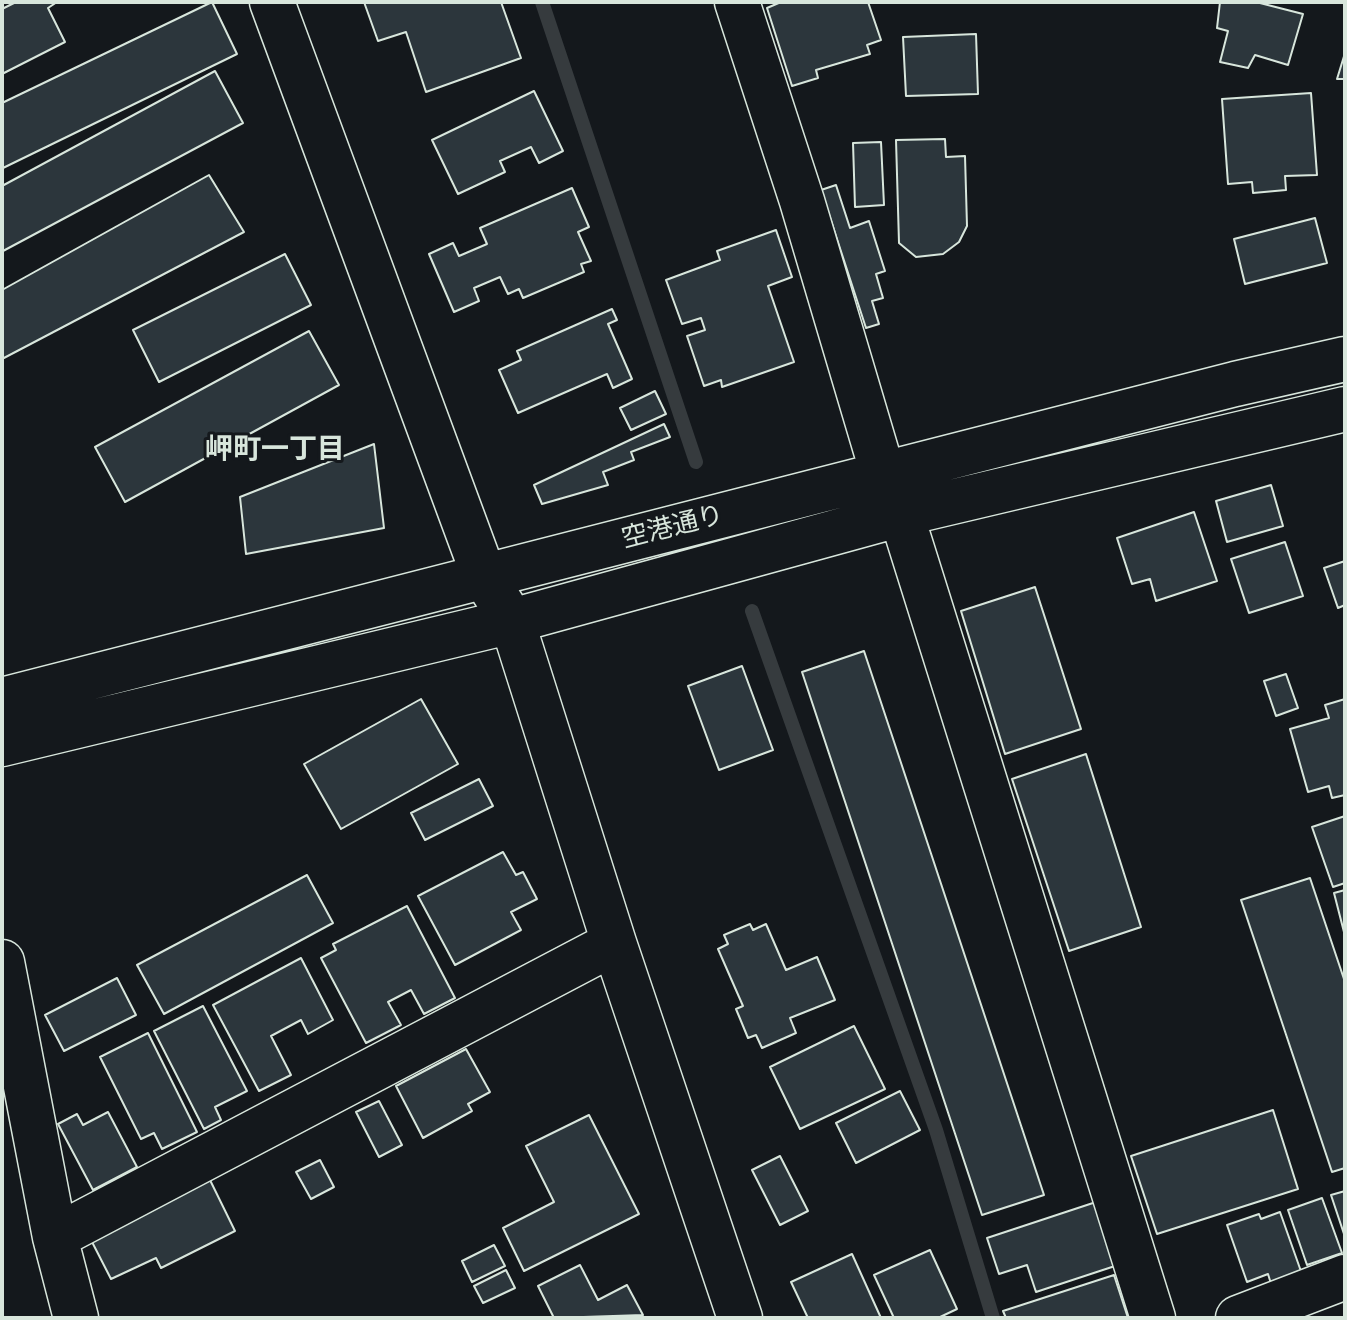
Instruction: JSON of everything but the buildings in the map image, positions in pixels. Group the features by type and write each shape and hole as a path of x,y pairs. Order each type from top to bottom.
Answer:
{"street":[{"path":"272,2 484,576 512,621 614,943 740,1318"},
{"path":"737,2 802,201 883,474"},
{"name":"空港通り","path":"2,700 1345,359"},
{"name":"空港通り","path":"2,744 512,621 901,514 1345,409"},
{"path":"901,514 1153,1318"},
{"path":"55,1237 614,943"},
{"path":"2,962 8,1039 76,1318"},
{"path":"1238,1318 1345,1277"}],"waterway":[{"path":"542,2 696,462"},
{"path":"752,611 936,1130 993,1318"}],"district":[{"name":"岬町一丁目","path":"275,451"}]}
